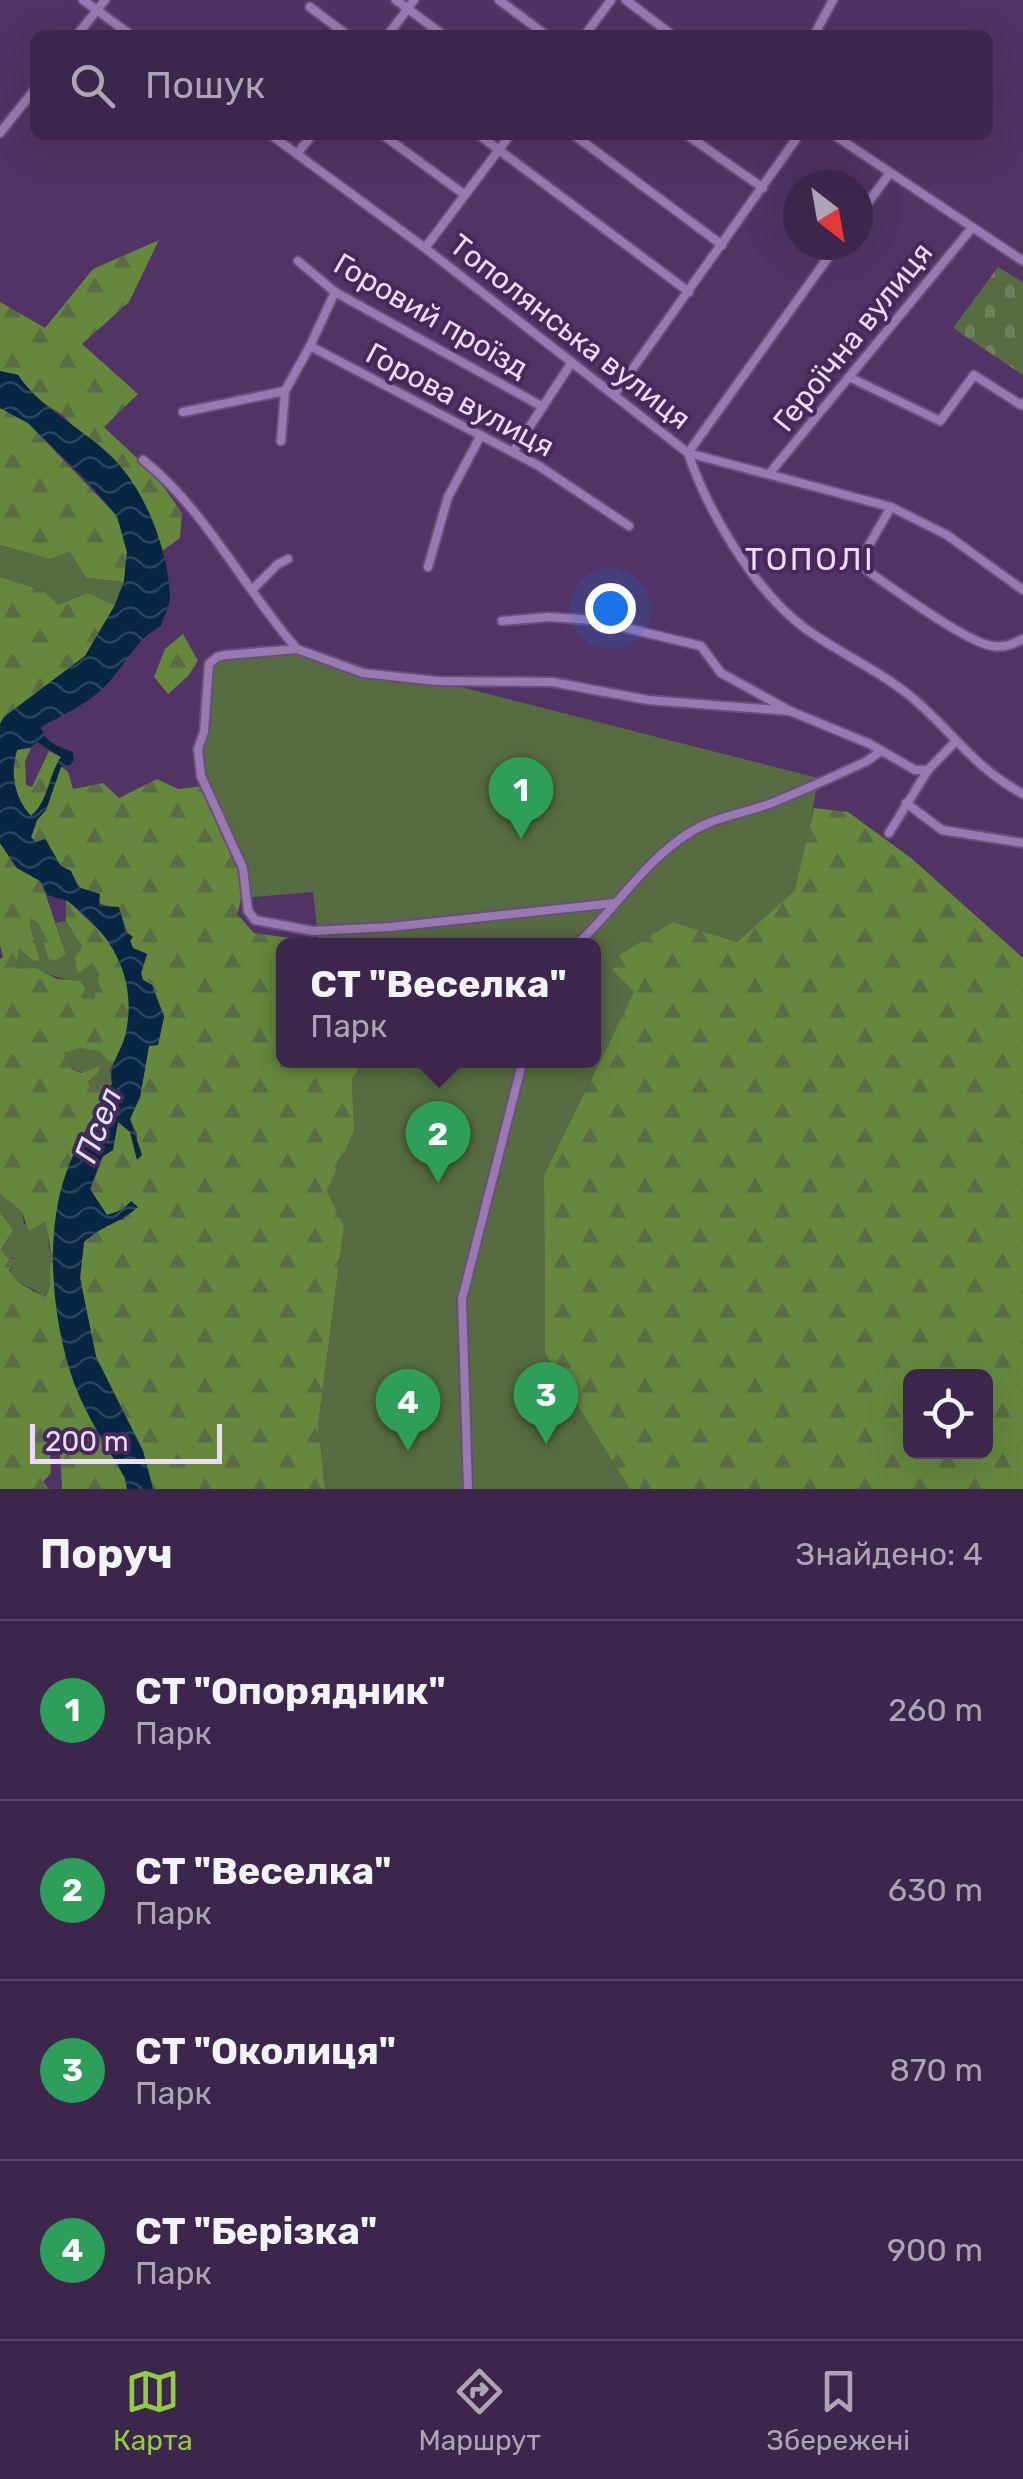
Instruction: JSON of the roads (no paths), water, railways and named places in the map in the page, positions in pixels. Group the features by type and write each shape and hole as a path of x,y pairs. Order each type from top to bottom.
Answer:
{"street":[{"path":"84,0 125,30"},
{"path":"81,30 105,0"},
{"path":"396,0 411,4 437,30"},
{"path":"499,0 539,30"},
{"path":"589,30 612,0"},
{"path":"626,0 665,30"},
{"path":"817,30 833,0"},
{"path":"392,30 411,4"},
{"path":"310,7 340,30"},
{"path":"0,133 30,95"},
{"name":"Тополянська вулиця","path":"278,140 425,248 688,453 722,526 780,605 814,635 907,693 993,778 1023,794"},
{"path":"297,154 308,140"},
{"path":"390,140 465,195"},
{"path":"486,140 689,292"},
{"path":"425,248 506,140"},
{"path":"581,140 722,245"},
{"path":"695,140 763,188"},
{"path":"614,395 797,140"},
{"path":"841,140 1023,261"},
{"path":"873,196 890,173"},
{"name":"Героїчна вулиця","path":"770,474 971,229"},
{"path":"826,260 688,453 891,507 946,535 1023,590"},
{"name":"Горовий проїзд","path":"298,261 335,292 542,407"},
{"path":"280,441 285,390 335,292"},
{"name":"Горова вулиця","path":"310,346 481,434 629,526"},
{"path":"512,452 572,362"},
{"path":"850,377 940,421 974,374 1023,403"},
{"path":"183,412 285,390"},
{"path":"428,567 448,498 481,434"},
{"path":"143,460 160,474 236,564 297,649"},
{"path":"891,507 858,564 914,604 989,646 1007,646 1023,640"},
{"path":"252,590 288,559"},
{"path":"502,621 548,617 593,620 702,646 721,672 790,710 915,770 928,770"},
{"path":"615,903 390,927 313,931 262,923 252,917 242,868 201,776 198,749 204,732 206,670 217,657 297,649 363,673 437,681 552,682 648,700 790,710"},
{"path":"889,834 928,770 954,742"},
{"path":"584,938 644,869 691,832 720,818 786,797 881,751"},
{"path":"906,802 942,830 1023,843"},
{"path":"468,1489 462,1299 521,1068"}],"water":[{"name":"Псел","path":"0,371 18,375 38,398 111,456 144,502 168,578 170,600 161,626 143,639 95,695 41,727 49,741 73,752 74,760 61,767 46,810 37,820 31,837 36,842 45,839 61,866 71,871 78,887 100,894 99,906 119,907 125,931 133,937 133,948 147,954 141,973 143,980 152,985 164,1017 158,1045 149,1046 140,1097 130,1119 142,1155 137,1160 130,1132 118,1122 113,1150 102,1157 90,1189 107,1215 122,1210 131,1201 138,1207 84,1242 80,1278 96,1357 143,1451 153,1489 127,1489 125,1478 85,1408 66,1359 54,1278 55,1223 66,1173 112,1084 112,1069 126,1032 129,1012 124,976 109,943 85,915 69,902 48,895 40,881 17,868 0,843 0,724 85,656 115,605 124,581 127,552 117,516 84,478 28,423 0,408","holes":["37,742 61,757 41,803 31,816 15,785 17,750"]}],"place":[{"name":"СТ \"Опорядник\"","path":"521,839"},
{"name":"СТ \"Веселка\"","path":"438,1183"},
{"name":"СТ \"Околиця\"","path":"546,1444"},
{"name":"СТ \"Берізка\"","path":"408,1451"}],"district":[{"name":"ТОПОЛІ","path":"810,559"}]}
